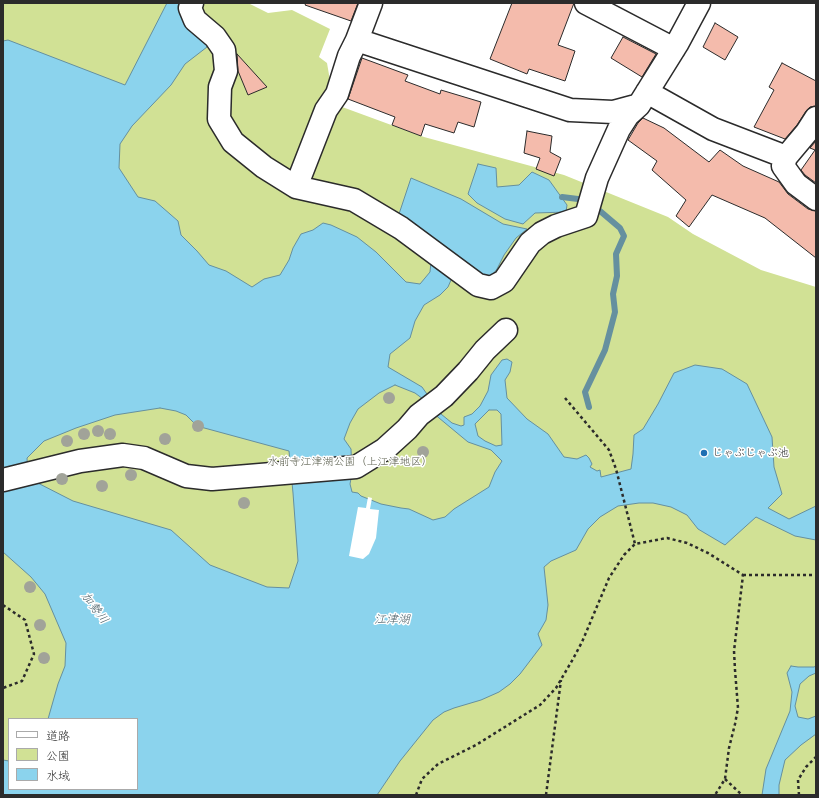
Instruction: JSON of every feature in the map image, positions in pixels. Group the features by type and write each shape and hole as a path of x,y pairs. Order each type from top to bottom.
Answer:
{"street":[{"path":"192,3 190,8 195,20 215,37 224,50 226,71 220,87 219,119 233,142 264,167 296,186 354,200 401,228 478,285 490,288 504,281 530,243 542,233 556,226 586,216 597,178 619,129 628,115 643,99 674,49 699,3"},
{"path":"296,186 326,110 337,94 349,56 357,40 371,3"},
{"path":"586,3 674,49"},
{"path":"357,40 570,110 613,112 643,99 786,157"},
{"path":"816,118 807,132 786,157 783,166 796,184 816,199"},
{"path":"3,480 80,461 123,455 144,458 186,476 212,479 288,474 356,467 385,449 407,429 419,415 444,396 468,371 485,350 506,330"}],"path":[{"path":"565,398 609,450 616,469 635,544"},
{"path":"416,795 422,779 438,764 476,745 540,705 556,688 582,642 609,578 624,555 635,544 668,538 687,543 708,553 743,575 816,575"},
{"path":"715,795 725,778 729,748 738,708 734,651 743,575"},
{"path":"3,605 25,620 34,654 22,681 3,688"},
{"path":"546,795 561,679"},
{"path":"799,795 798,780 806,766 816,757"},
{"path":"725,778 742,795"}],"green space":[{"name":"水前寺江津湖公園（上江津地区）","path":"3,3 248,3 268,13 292,10 330,29 319,57 327,63 334,104 424,137 564,175 668,217 693,234 761,270 816,287 816,795 3,795"}],"water":[{"name":"江津湖","path":"167,3 184,3 204,36 207,47 185,64 171,85 132,126 120,144 119,168 138,197 155,201 178,221 181,235 209,265 226,271 252,287 264,279 280,275 301,234 313,230 323,223 357,237 376,252 406,282 420,284 430,272 431,262 398,217 411,178 461,199 503,224 527,229 516,238 489,279 457,274 440,295 424,305 415,321 410,338 390,354 388,367 422,387 441,414 452,423 461,426 464,425 464,417 472,414 480,406 488,391 491,375 502,360 507,359 512,362 510,372 505,380 507,398 527,419 548,434 564,457 577,459 586,455 592,464 590,467 597,471 600,470 601,477 631,469 634,435 643,429 674,373 695,365 722,369 747,384 772,437 774,467 782,494 768,508 789,519 816,506 816,540 795,536 756,517 725,545 698,529 687,515 671,507 653,503 618,506 600,517 588,529 576,550 551,561 544,567 548,605 546,620 538,634 542,645 520,674 499,692 481,700 444,712 433,720 400,761 377,795 3,795 3,760 8,761 8,790 138,790 138,718 48,718 65,666 66,643 45,594 31,577 3,552 3,41 8,40 125,85","holes":["395,385 415,393 423,399 433,413 468,442 491,450 502,461 495,472 489,487 454,509 445,517 433,520 409,509 381,504 361,496 358,493 352,492 350,484 352,473 351,449 344,439 350,423 358,409 379,393","160,408 176,411 186,415 197,426 289,451 298,561 289,588 267,587 210,565 171,530 73,501 28,478 27,458 44,441 76,428 115,415","489,410 497,410 501,414 502,445 496,446 478,436 475,424"]},
{"path":"478,164 496,168 497,187 519,185 532,172 549,180 567,205 566,212 535,213 523,224 505,219 477,203 468,194"},
{"path":"791,666 816,666 816,673 809,676 800,684 795,706 798,717 808,719 816,716 816,734 801,745 785,760 779,785 779,795 762,795 766,769 790,711 792,692 787,673"}],"pier":[{"path":"368,497 372,498 370,509 379,510 376,538 369,554 363,559 349,556 358,507 366,508"}],"building":[{"path":"306,3 358,3 351,21 305,5"},
{"path":"512,3 574,3 558,45 575,51 565,81 529,69 527,74 490,59"},
{"path":"715,23 738,37 725,60 703,47"},
{"path":"623,37 656,54 642,77 611,58"},
{"path":"237,54 267,87 248,95 238,71"},
{"path":"362,58 408,75 405,81 440,94 441,90 481,102 474,127 458,122 454,133 425,124 421,136 392,125 395,117 348,99"},
{"path":"782,63 816,81 816,106 810,107 806,111 785,139 754,127 774,90 769,87"},
{"path":"643,118 664,128 709,162 720,150 743,166 779,182 788,194 808,209 816,211 816,258 765,218 712,195 689,227 676,216 686,200 652,170 657,161 628,140 638,123"},
{"path":"527,131 552,136 550,152 561,158 554,176 536,169 540,158 524,153"},
{"path":"816,141 816,183 801,170 815,150 810,148"}],"waterway":[{"path":"562,197 578,199"},
{"path":"589,407 585,392 605,350 615,312 613,294 617,276 616,254 624,236 620,228 600,211"}],"place":[{"name":"じゃぶじゃぶ池","path":"704,453"}],"water label":[{"name":"加勢川","path":"95,608"}]}
